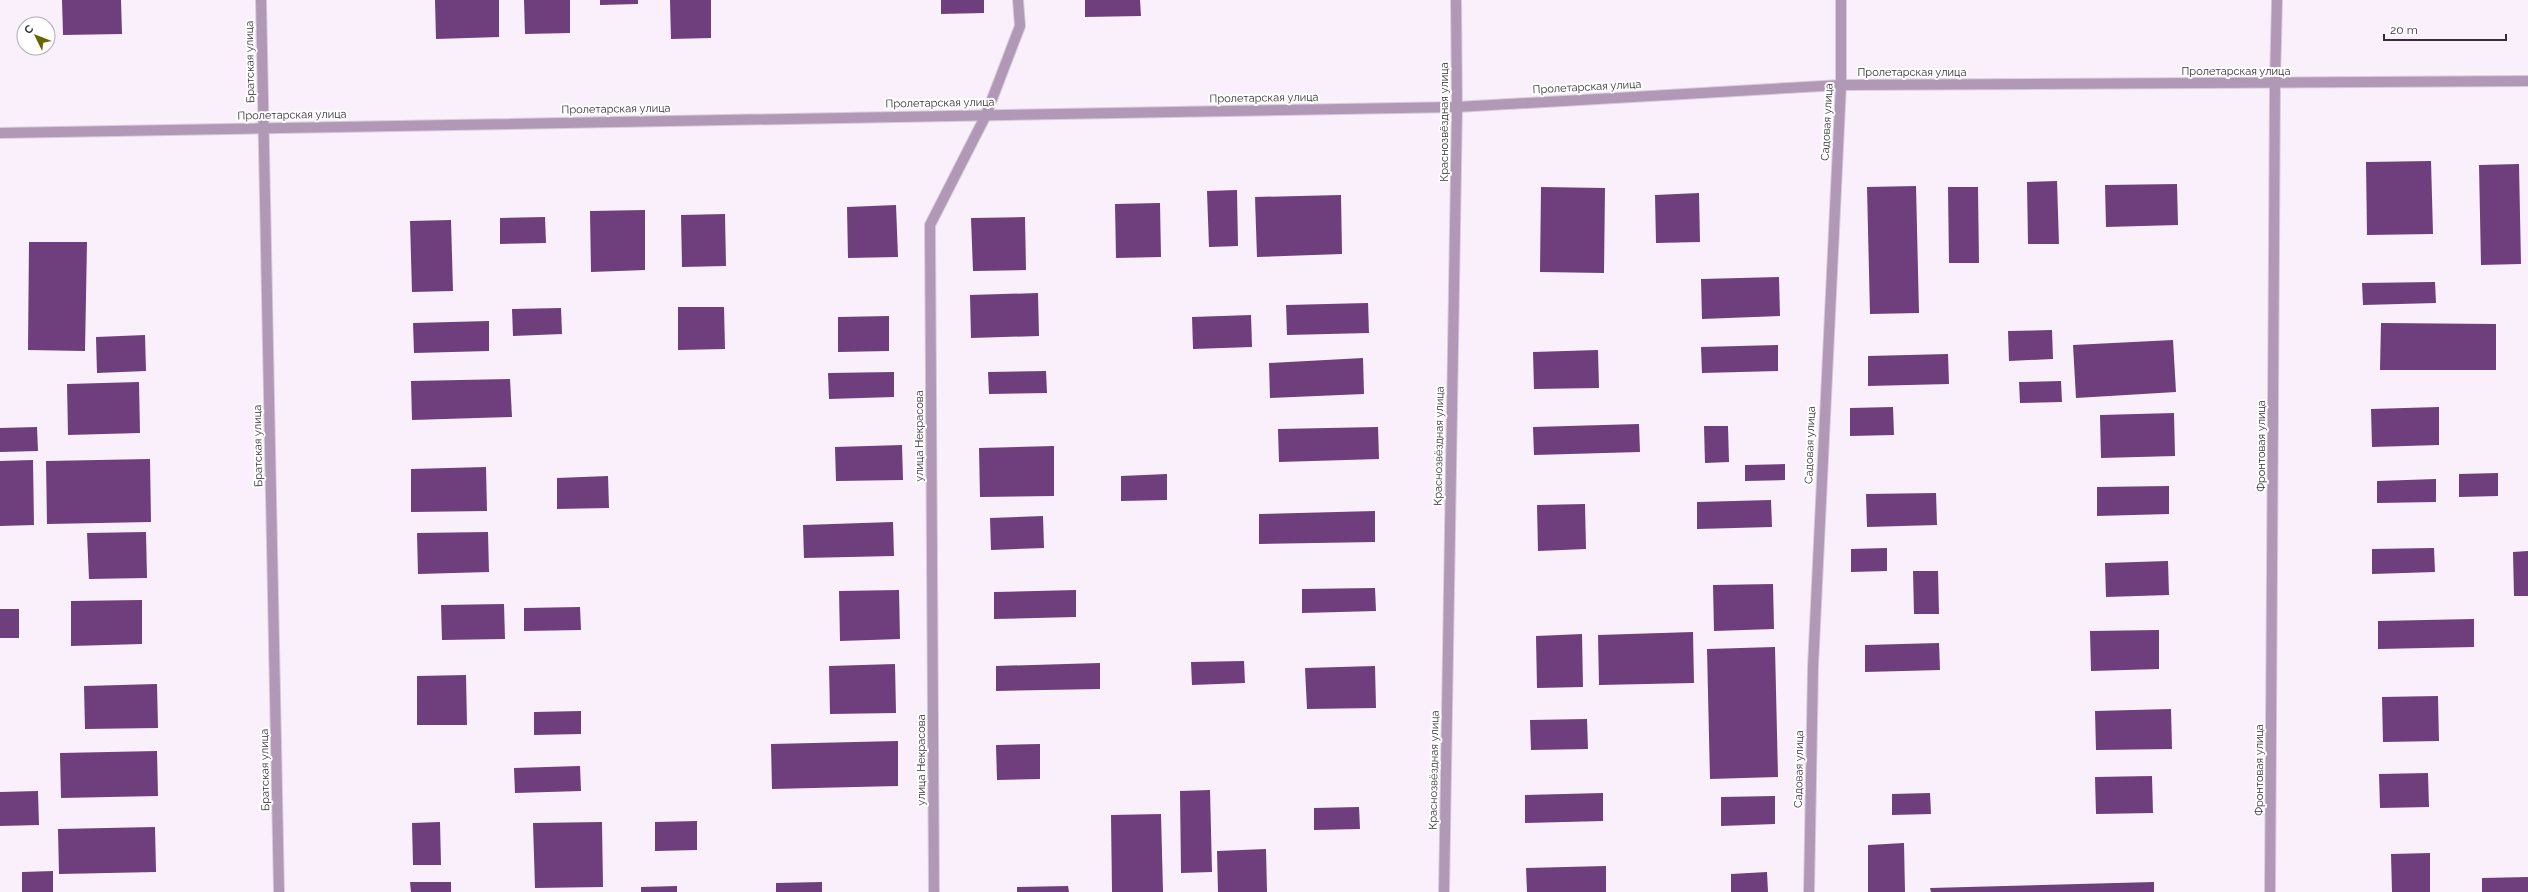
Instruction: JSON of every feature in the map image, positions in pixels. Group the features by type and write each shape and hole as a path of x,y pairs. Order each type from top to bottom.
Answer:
{"street":[{"name":"Братская улица","path":"261,0 279,892"},
{"name":"улица Некрасова","path":"934,892 930,225 986,115 1020,26 1018,0"},
{"name":"Краснозвёздная улица","path":"1444,892 1457,107 1456,0"},
{"name":"Садовая улица","path":"1809,892 1812,667 1841,85 1841,0"},
{"name":"Фронтовая улица","path":"2270,892 2275,82 2277,0"},
{"name":"Пролетарская улица","path":"0,133 1457,107 1841,85 2528,81"}],"building":[{"path":"62,0 121,0 122,34 63,35"},
{"path":"435,0 499,0 499,37 436,39"},
{"path":"524,0 570,0 570,33 525,34"},
{"path":"600,0 638,0 638,4 600,5"},
{"path":"670,0 711,0 711,38 671,39"},
{"path":"941,0 984,0 984,13 941,14"},
{"path":"1085,0 1140,0 1141,16 1085,17"},
{"path":"2431,161 2433,234 2367,235 2366,162"},
{"path":"2519,164 2521,264 2481,265 2479,165"},
{"path":"2057,181 2059,244 2028,244 2027,182"},
{"path":"2177,184 2178,225 2106,227 2105,185"},
{"path":"1916,186 1919,313 1870,314 1867,187"},
{"path":"1541,187 1605,188 1604,273 1540,272"},
{"path":"1948,187 1978,187 1979,263 1949,263"},
{"path":"1237,190 1238,246 1209,247 1207,191"},
{"path":"1699,193 1700,242 1656,243 1655,195"},
{"path":"1341,195 1342,254 1257,257 1255,197"},
{"path":"1160,203 1161,257 1116,258 1115,204"},
{"path":"896,205 898,257 848,258 847,207"},
{"path":"645,210 645,270 591,272 590,211"},
{"path":"725,214 726,266 682,267 681,215"},
{"path":"545,217 546,243 500,244 500,218"},
{"path":"1025,217 1026,270 973,271 971,218"},
{"path":"451,220 453,291 412,292 410,221"},
{"path":"29,242 87,242 85,351 28,350"},
{"path":"1779,277 1780,316 1702,319 1701,279"},
{"path":"2435,282 2436,303 2363,305 2362,283"},
{"path":"1038,293 1039,336 971,338 970,295"},
{"path":"1368,303 1369,333 1287,335 1286,305"},
{"path":"678,307 724,307 725,349 678,350"},
{"path":"561,308 562,334 513,336 512,309"},
{"path":"1251,315 1252,347 1193,349 1192,317"},
{"path":"889,316 889,351 838,352 838,317"},
{"path":"489,321 489,351 414,353 413,323"},
{"path":"2381,323 2496,324 2496,370 2380,370"},
{"path":"2052,330 2053,359 2009,361 2008,331"},
{"path":"145,335 146,371 97,373 96,337"},
{"path":"2173,340 2176,392 2076,398 2073,345"},
{"path":"1778,345 1778,371 1702,373 1701,347"},
{"path":"1598,350 1599,388 1534,389 1533,352"},
{"path":"1948,354 1949,384 1868,386 1868,356"},
{"path":"1363,358 1364,394 1270,398 1269,363"},
{"path":"1046,371 1047,393 989,394 988,372"},
{"path":"894,372 894,397 829,399 828,373"},
{"path":"510,379 512,417 412,420 411,381"},
{"path":"2061,381 2062,402 2020,403 2019,382"},
{"path":"139,382 140,433 68,435 67,384"},
{"path":"1893,407 1894,435 1850,436 1850,408"},
{"path":"2439,407 2439,445 2372,447 2371,409"},
{"path":"2174,413 2175,456 2101,458 2100,415"},
{"path":"1639,424 1640,452 1534,455 1533,427"},
{"path":"1704,426 1728,426 1729,462 1705,463"},
{"path":"37,427 38,451 0,452 0,428"},
{"path":"1378,427 1379,459 1279,462 1278,429"},
{"path":"902,445 903,480 836,481 835,447"},
{"path":"1054,446 1054,496 980,497 979,448"},
{"path":"150,459 151,522 47,524 46,461"},
{"path":"33,460 34,525 0,526 0,461"},
{"path":"1785,464 1785,480 1745,481 1745,465"},
{"path":"486,467 487,511 411,512 411,469"},
{"path":"2498,473 2498,496 2459,497 2459,474"},
{"path":"1167,474 1167,500 1121,501 1121,476"},
{"path":"608,476 609,508 557,509 557,478"},
{"path":"2436,479 2436,502 2377,503 2377,481"},
{"path":"2169,486 2169,514 2097,516 2097,487"},
{"path":"1936,493 1937,525 1867,527 1866,494"},
{"path":"1771,500 1772,527 1697,529 1697,502"},
{"path":"1585,504 1586,549 1538,551 1537,505"},
{"path":"1375,511 1375,542 1259,544 1259,514"},
{"path":"1043,516 1044,548 991,550 990,518"},
{"path":"893,522 894,556 804,558 803,525"},
{"path":"146,532 147,578 89,579 87,533"},
{"path":"488,532 489,572 418,574 417,533"},
{"path":"1887,548 1887,571 1851,572 1851,549"},
{"path":"2434,548 2435,572 2372,574 2372,549"},
{"path":"2528,551 2528,596 2514,596 2513,552"},
{"path":"2168,561 2169,595 2106,597 2105,563"},
{"path":"1913,571 1938,571 1939,614 1914,614"},
{"path":"1773,584 1774,629 1714,631 1713,585"},
{"path":"1375,588 1376,611 1302,613 1302,589"},
{"path":"899,590 900,639 840,641 839,591"},
{"path":"1076,590 1076,617 994,619 994,592"},
{"path":"142,600 142,644 71,646 71,601"},
{"path":"504,604 505,639 442,640 441,605"},
{"path":"580,607 581,630 524,631 524,608"},
{"path":"0,609 19,609 19,638 0,638"},
{"path":"2474,619 2474,647 2378,649 2378,621"},
{"path":"2159,630 2159,669 2091,671 2090,631"},
{"path":"1693,632 1694,683 1599,685 1598,635"},
{"path":"1582,634 1583,687 1537,688 1536,636"},
{"path":"1939,643 1940,670 1865,672 1865,645"},
{"path":"1775,647 1778,777 1710,779 1707,649"},
{"path":"1244,661 1245,683 1192,685 1191,662"},
{"path":"1100,663 1100,689 996,691 996,666"},
{"path":"895,664 896,713 830,714 829,666"},
{"path":"1375,666 1376,708 1307,709 1305,668"},
{"path":"466,675 467,725 417,725 417,676"},
{"path":"157,684 158,728 85,729 84,686"},
{"path":"2438,696 2439,741 2383,742 2382,697"},
{"path":"2171,709 2172,749 2096,750 2095,711"},
{"path":"581,711 581,734 534,735 534,712"},
{"path":"1587,719 1588,749 1531,750 1530,720"},
{"path":"898,741 898,786 772,789 771,744"},
{"path":"1040,744 1040,779 997,780 996,745"},
{"path":"157,751 158,796 61,798 60,753"},
{"path":"580,766 581,791 515,793 514,768"},
{"path":"2428,773 2429,807 2380,808 2379,774"},
{"path":"2152,776 2153,813 2096,814 2095,777"},
{"path":"1210,790 1212,872 1181,873 1180,791"},
{"path":"38,791 39,825 0,826 0,792"},
{"path":"1603,793 1603,821 1525,823 1525,795"},
{"path":"1930,793 1931,814 1892,815 1892,794"},
{"path":"1775,796 1775,824 1721,826 1721,797"},
{"path":"1359,807 1360,829 1314,830 1314,808"},
{"path":"1161,814 1163,892 1112,892 1111,815"},
{"path":"697,821 697,850 655,851 655,822"},
{"path":"440,822 441,865 413,865 412,823"},
{"path":"602,822 603,887 535,888 533,823"},
{"path":"155,827 156,872 59,874 58,829"},
{"path":"1904,843 1905,892 1868,892 1868,845"},
{"path":"1266,849 1267,892 1218,892 1217,851"},
{"path":"2430,853 2430,892 2392,892 2391,854"},
{"path":"1606,866 1606,892 1527,892 1526,868"},
{"path":"53,871 53,892 22,892 22,872"},
{"path":"1767,872 1768,892 1731,892 1731,874"},
{"path":"2528,877 2528,892 2482,892 2482,878"},
{"path":"410,882 451,882 451,892 411,892"},
{"path":"822,882 822,892 776,892 776,883"},
{"path":"2154,882 2154,892 1931,892 1930,888"},
{"path":"677,886 677,892 641,892 641,887"},
{"path":"1068,886 1069,892 1017,892 1017,887"}]}
